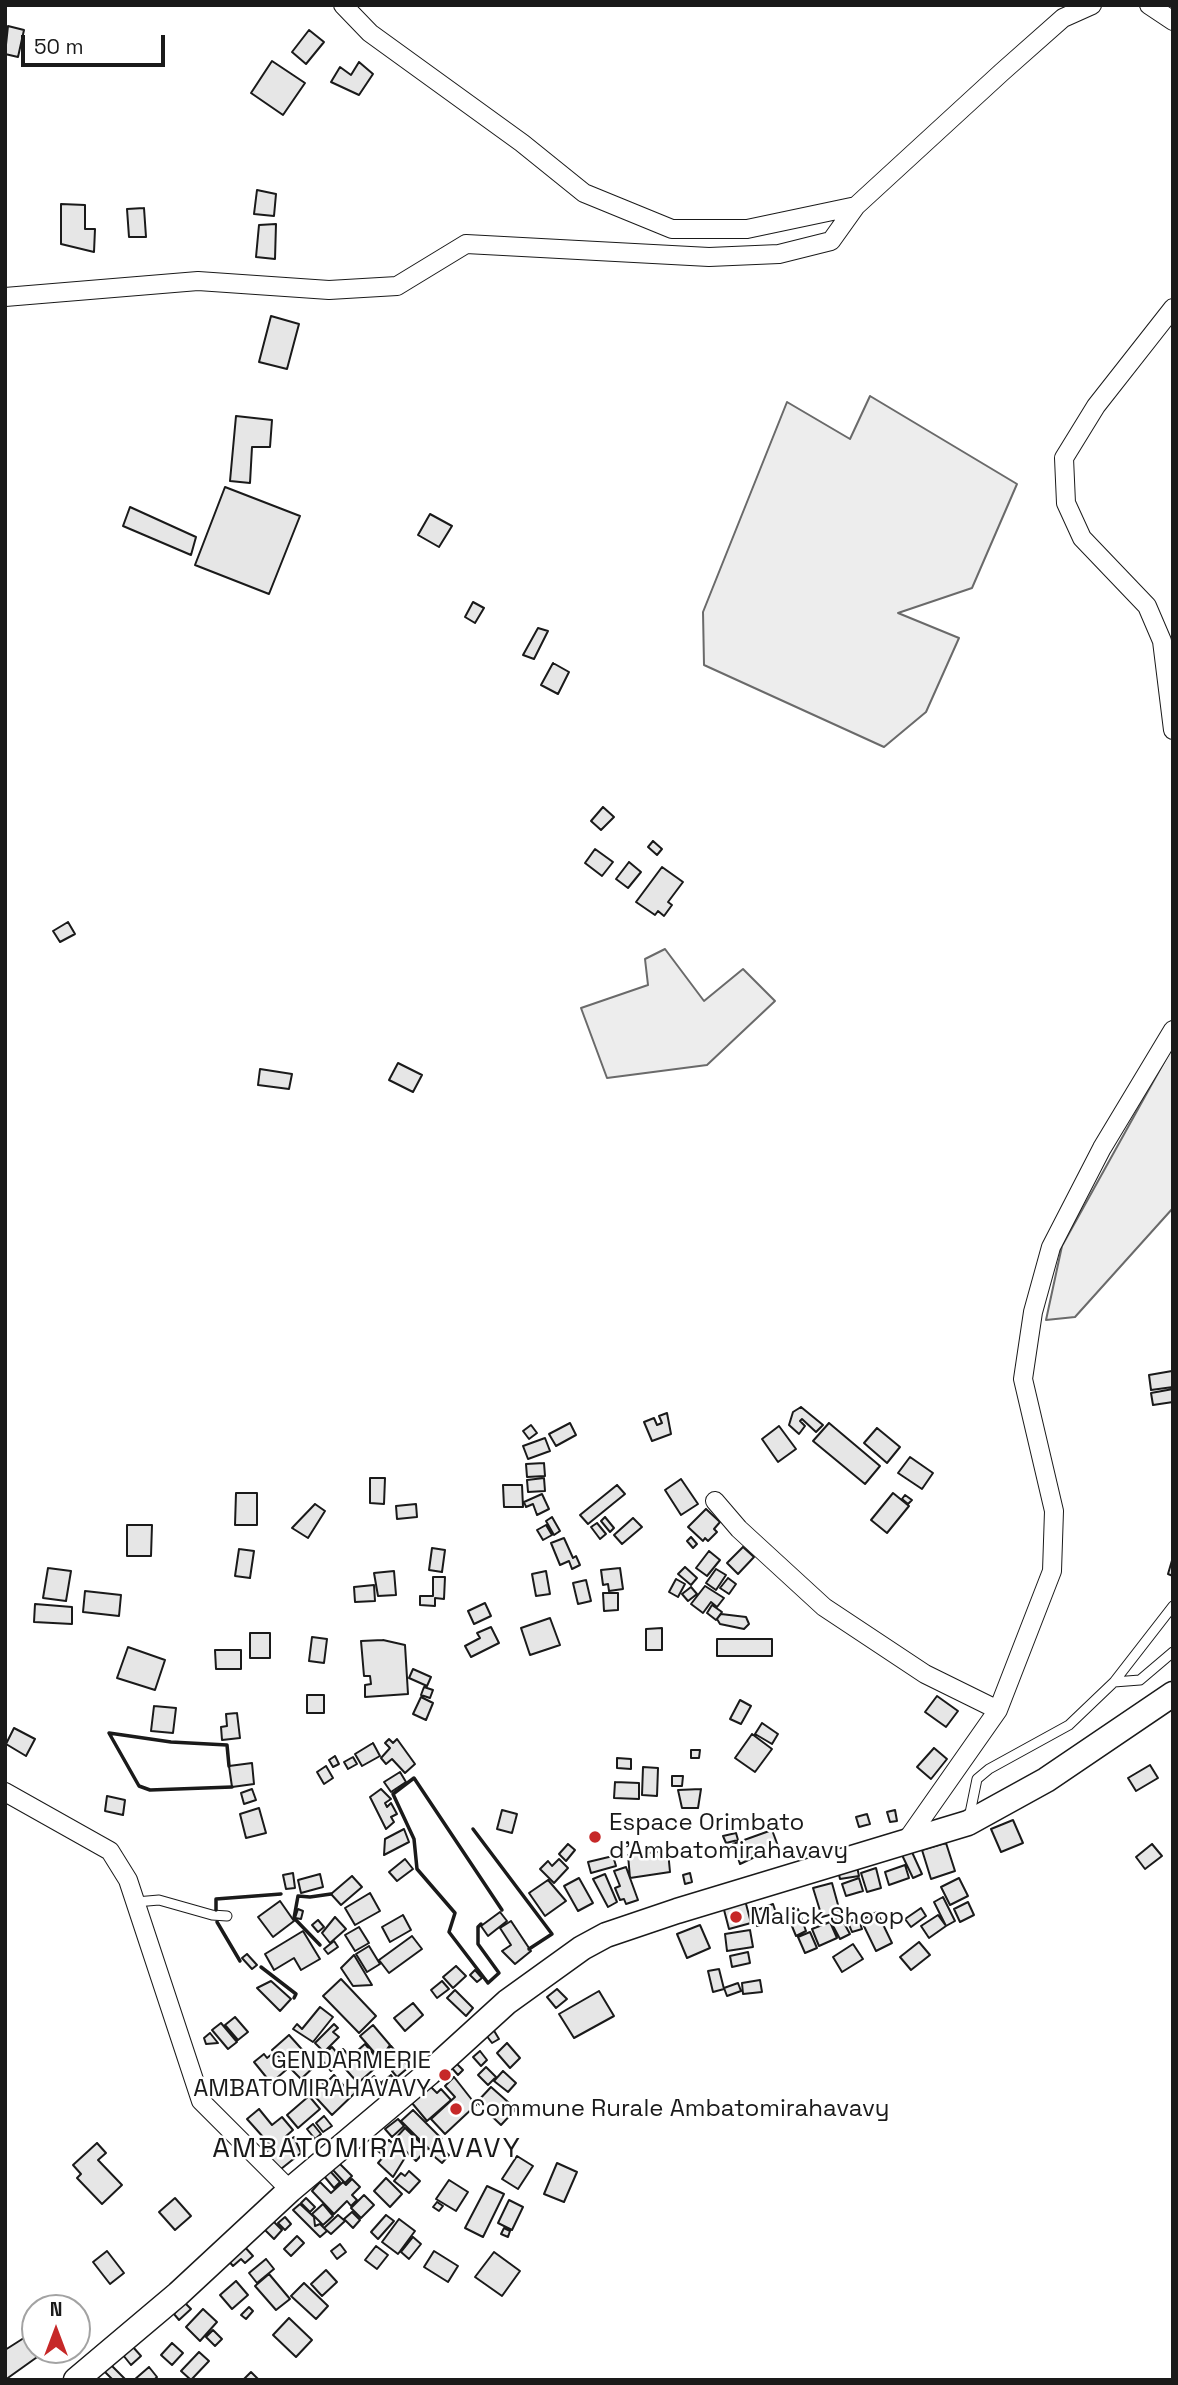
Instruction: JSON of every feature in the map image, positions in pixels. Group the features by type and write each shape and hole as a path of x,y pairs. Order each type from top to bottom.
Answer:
{"main road":[{"path":"76,2380 178,2294 290,2190 429,2073 508,2001 582,1948 606,1935 677,1911 968,1823 1046,1780 1173,1694"}],"street":[{"path":"343,5 370,33 522,143 584,193 672,229 747,229 856,206"},
{"path":"5,297 198,282 329,290 397,286 466,244 709,257 779,254 831,241 856,206 1063,18 1092,5"},
{"path":"1149,5 1173,21"},
{"path":"1173,308 1096,406 1064,458 1066,503 1082,538 1147,606 1162,640 1173,730"},
{"path":"904,1844 998,1710 1052,1571 1054,1511 1023,1379 1033,1312 1051,1247 1102,1148 1173,1030"},
{"path":"715,1501 740,1529 824,1607 925,1674 998,1710"},
{"path":"5,1792 110,1851 128,1880 201,2101 290,2190"}],"lane":[{"path":"968,1823 977,1779 989,1769 1069,1725 1114,1682 1173,1606"},
{"path":"1114,1682 1140,1680 1173,1652"},
{"path":"136,1902 159,1900 212,1915 227,1916"}],"shaded area":[{"path":"870,396 1017,484 972,588 898,613 959,638 926,712 884,747 704,665 703,612 787,402 850,439"},
{"path":"665,949 704,1001 743,969 775,1001 707,1065 607,1078 581,1008 648,985 645,959"},
{"path":"1173,1046 1173,1208 1075,1317 1046,1320 1062,1246"}],"building":[{"path":"8,26 24,30 18,57 5,54"},
{"path":"309,30 324,42 306,64 292,52"},
{"path":"272,61 305,83 283,115 251,93"},
{"path":"359,62 373,74 359,95 331,82 340,67 351,75"},
{"path":"257,190 276,194 274,216 254,214"},
{"path":"61,204 85,205 85,229 95,229 94,252 61,244"},
{"path":"144,208 146,237 129,237 127,209"},
{"path":"276,224 275,259 256,257 259,225"},
{"path":"271,316 299,324 287,369 259,362"},
{"path":"236,416 272,420 270,447 252,447 250,483 230,481"},
{"path":"225,487 300,516 269,594 195,565"},
{"path":"130,507 196,537 191,555 123,526"},
{"path":"430,514 452,526 439,547 418,535"},
{"path":"473,602 484,608 475,623 465,617"},
{"path":"538,628 548,631 534,659 523,655"},
{"path":"553,663 569,672 558,694 541,685"},
{"path":"603,807 614,817 601,830 591,821"},
{"path":"653,841 662,849 657,855 648,847"},
{"path":"595,849 613,862 602,876 585,863"},
{"path":"629,862 641,872 628,888 616,879"},
{"path":"662,867 683,882 668,902 672,905 664,916 658,911 655,915 636,902"},
{"path":"68,922 75,934 60,942 53,931"},
{"path":"398,1063 422,1075 413,1092 389,1080"},
{"path":"260,1069 292,1074 289,1089 258,1085"},
{"path":"1172,1371 1173,1387 1151,1390 1149,1375"},
{"path":"1173,1389 1173,1402 1153,1405 1151,1393"},
{"path":"801,1407 823,1425 816,1432 802,1419 800,1421 805,1426 799,1434 789,1425 793,1412"},
{"path":"667,1413 671,1434 652,1441 644,1422 654,1418 657,1425 662,1423 659,1416"},
{"path":"570,1423 576,1435 556,1446 549,1434"},
{"path":"829,1423 880,1466 865,1484 813,1441"},
{"path":"531,1425 537,1433 529,1439 523,1431"},
{"path":"779,1426 796,1449 778,1462 762,1439"},
{"path":"877,1428 900,1447 887,1463 864,1443"},
{"path":"545,1438 550,1451 528,1459 523,1446"},
{"path":"910,1457 933,1473 922,1489 898,1473"},
{"path":"544,1463 545,1476 527,1477 526,1464"},
{"path":"370,1478 385,1478 384,1504 370,1503"},
{"path":"544,1478 545,1491 528,1492 527,1480"},
{"path":"681,1479 698,1504 681,1515 665,1490"},
{"path":"503,1485 522,1485 523,1507 504,1507"},
{"path":"617,1485 625,1494 588,1524 580,1515"},
{"path":"236,1493 257,1493 257,1525 235,1525"},
{"path":"893,1493 909,1506 887,1533 871,1520"},
{"path":"542,1494 549,1509 537,1515 533,1504 526,1507 524,1502"},
{"path":"905,1495 912,1500 908,1504 902,1499"},
{"path":"315,1504 325,1511 308,1538 292,1528"},
{"path":"416,1504 417,1517 397,1519 396,1506"},
{"path":"706,1509 720,1522 714,1529 717,1532 708,1541 705,1538 703,1541 688,1527"},
{"path":"552,1517 560,1531 554,1535 546,1521"},
{"path":"605,1517 614,1528 610,1532 601,1521"},
{"path":"633,1518 642,1527 622,1544 614,1535"},
{"path":"597,1523 606,1534 600,1539 591,1527"},
{"path":"127,1525 152,1525 151,1556 127,1556"},
{"path":"546,1525 552,1535 543,1540 537,1530"},
{"path":"691,1537 697,1544 693,1548 687,1541"},
{"path":"564,1538 573,1558 576,1556 580,1565 572,1569 569,1561 560,1565 551,1543"},
{"path":"743,1547 754,1557 738,1574 727,1563"},
{"path":"432,1548 445,1550 442,1572 429,1570"},
{"path":"239,1549 254,1551 250,1578 235,1576"},
{"path":"709,1551 720,1560 707,1576 696,1568"},
{"path":"1173,1557 1173,1576 1168,1574"},
{"path":"685,1567 697,1578 691,1585 678,1574"},
{"path":"48,1568 71,1571 66,1601 43,1598"},
{"path":"620,1568 623,1589 609,1591 608,1584 603,1585 601,1570"},
{"path":"716,1569 726,1575 716,1590 706,1583"},
{"path":"394,1571 396,1595 378,1596 374,1573"},
{"path":"546,1571 550,1594 536,1596 532,1574"},
{"path":"433,1577 445,1577 444,1599 435,1598 435,1606 420,1605 420,1596 433,1596"},
{"path":"728,1578 736,1584 729,1594 720,1588"},
{"path":"676,1579 685,1584 678,1597 669,1592"},
{"path":"586,1580 591,1601 578,1604 573,1583"},
{"path":"374,1585 375,1601 355,1602 354,1587"},
{"path":"705,1586 724,1598 717,1607 711,1602 703,1613 691,1604"},
{"path":"691,1587 697,1594 688,1601 682,1594"},
{"path":"85,1591 121,1595 119,1616 83,1612"},
{"path":"603,1593 618,1593 618,1610 604,1611"},
{"path":"485,1603 491,1616 474,1624 468,1611"},
{"path":"35,1604 72,1607 72,1624 34,1622"},
{"path":"712,1605 722,1612 716,1620 707,1613"},
{"path":"721,1614 746,1617 749,1624 744,1629 720,1624 717,1619"},
{"path":"550,1618 560,1645 530,1655 521,1628"},
{"path":"491,1627 499,1643 471,1657 465,1646 480,1638 477,1633"},
{"path":"662,1628 662,1650 646,1650 646,1629"},
{"path":"250,1633 270,1633 270,1658 250,1658"},
{"path":"312,1637 327,1639 324,1663 309,1661"},
{"path":"717,1639 772,1639 772,1656 717,1656"},
{"path":"383,1640 405,1645 408,1694 365,1697 365,1685 371,1684 370,1676 364,1676 361,1641"},
{"path":"128,1647 165,1660 155,1690 117,1678"},
{"path":"215,1650 241,1650 241,1669 216,1669"},
{"path":"413,1669 431,1677 427,1686 409,1678"},
{"path":"424,1687 433,1690 430,1698 421,1695"},
{"path":"307,1695 324,1695 324,1713 307,1713"},
{"path":"937,1696 958,1711 946,1727 925,1712"},
{"path":"421,1697 433,1703 426,1720 413,1714"},
{"path":"740,1700 751,1706 741,1724 730,1719"},
{"path":"154,1706 176,1708 173,1733 151,1731"},
{"path":"237,1713 240,1738 222,1740 221,1727 227,1726 226,1714"},
{"path":"762,1723 778,1734 772,1744 755,1734"},
{"path":"14,1728 35,1739 26,1756 6,1744"},
{"path":"752,1734 772,1749 755,1772 735,1758"},
{"path":"389,1739 393,1743 397,1739 415,1764 405,1773 392,1759 386,1764 381,1758 390,1748 385,1743"},
{"path":"373,1743 380,1756 362,1766 355,1754"},
{"path":"934,1748 947,1759 931,1779 917,1767"},
{"path":"691,1750 700,1750 699,1758 691,1758"},
{"path":"335,1756 339,1764 333,1767 329,1760"},
{"path":"353,1757 357,1764 348,1769 344,1762"},
{"path":"617,1758 631,1759 631,1769 617,1768"},
{"path":"252,1763 254,1784 232,1787 229,1766"},
{"path":"1150,1765 1158,1778 1136,1791 1128,1778"},
{"path":"326,1766 333,1778 324,1784 317,1772"},
{"path":"643,1767 658,1768 657,1796 642,1795"},
{"path":"400,1772 406,1782 391,1792 384,1782"},
{"path":"672,1776 683,1776 682,1786 672,1786"},
{"path":"615,1782 639,1783 639,1799 614,1798"},
{"path":"252,1789 256,1800 244,1804 241,1793"},
{"path":"381,1789 391,1799 385,1803 387,1807 391,1803 397,1814 391,1817 394,1822 386,1829 370,1797"},
{"path":"701,1789 698,1808 682,1808 678,1790"},
{"path":"107,1796 125,1800 123,1815 105,1811"},
{"path":"259,1808 266,1833 246,1838 240,1814"},
{"path":"502,1810 517,1814 512,1833 497,1829"},
{"path":"895,1810 897,1821 890,1822 887,1812"},
{"path":"867,1814 870,1824 859,1827 856,1817"},
{"path":"1013,1820 1023,1843 1001,1852 991,1829"},
{"path":"404,1829 409,1842 384,1855 385,1839"},
{"path":"772,1830 778,1846 740,1864 733,1844"},
{"path":"736,1833 738,1840 726,1843 723,1836"},
{"path":"946,1843 955,1871 931,1879 922,1850"},
{"path":"568,1844 575,1850 566,1861 559,1854"},
{"path":"1152,1844 1162,1856 1145,1869 1136,1857"},
{"path":"911,1850 922,1874 913,1878 902,1855"},
{"path":"668,1851 670,1872 630,1878 628,1855"},
{"path":"613,1856 616,1866 591,1873 588,1862"},
{"path":"405,1859 413,1869 397,1881 389,1872"},
{"path":"559,1859 568,1868 554,1883 540,1869 548,1861 552,1866"},
{"path":"856,1862 859,1876 840,1879 837,1866"},
{"path":"905,1865 909,1878 889,1885 885,1872"},
{"path":"626,1867 638,1900 626,1904 624,1899 620,1900 615,1888 620,1886 614,1871"},
{"path":"876,1868 881,1888 867,1892 861,1873"},
{"path":"293,1873 295,1888 286,1889 283,1875"},
{"path":"690,1873 692,1882 685,1884 683,1875"},
{"path":"320,1874 323,1887 301,1893 298,1880"},
{"path":"605,1874 617,1902 608,1907 593,1879"},
{"path":"352,1876 362,1887 341,1905 331,1894"},
{"path":"579,1878 593,1903 578,1911 564,1886"},
{"path":"859,1878 863,1891 846,1896 842,1884"},
{"path":"959,1878 968,1896 950,1905 941,1887"},
{"path":"548,1880 566,1901 545,1916 529,1893"},
{"path":"832,1883 840,1912 822,1917 813,1888"},
{"path":"370,1893 380,1911 355,1925 345,1908"},
{"path":"943,1897 955,1921 946,1926 934,1902"},
{"path":"745,1900 751,1923 729,1929 723,1906"},
{"path":"280,1901 294,1921 273,1937 258,1917"},
{"path":"968,1902 974,1915 960,1922 954,1909"},
{"path":"773,1904 778,1919 757,1926 752,1912"},
{"path":"921,1908 926,1916 911,1927 905,1919"},
{"path":"298,1909 303,1911 301,1919 295,1918"},
{"path":"798,1909 806,1931 796,1936 787,1914"},
{"path":"500,1912 507,1921 488,1936 481,1926"},
{"path":"877,1912 892,1943 876,1951 861,1920"},
{"path":"403,1915 411,1930 390,1942 382,1927"},
{"path":"938,1915 946,1926 929,1938 921,1926"},
{"path":"840,1916 850,1934 840,1939 831,1922"},
{"path":"335,1917 346,1929 330,1943 322,1933"},
{"path":"858,1918 862,1929 852,1932 848,1922"},
{"path":"318,1920 324,1927 318,1932 312,1925"},
{"path":"511,1921 531,1951 515,1964 502,1951 511,1945 500,1928"},
{"path":"830,1922 837,1938 819,1946 812,1929"},
{"path":"700,1925 710,1948 687,1958 677,1934"},
{"path":"359,1927 369,1943 355,1951 345,1935"},
{"path":"750,1930 753,1947 727,1951 725,1934"},
{"path":"303,1931 320,1959 301,1970 294,1958 274,1970 265,1954"},
{"path":"810,1932 817,1948 805,1953 798,1937"},
{"path":"412,1936 422,1949 389,1973 379,1960"},
{"path":"334,1941 338,1947 328,1954 324,1949"},
{"path":"919,1942 930,1955 911,1970 900,1957"},
{"path":"853,1944 863,1959 842,1972 833,1957"},
{"path":"369,1946 380,1964 367,1972 356,1954"},
{"path":"748,1952 750,1963 732,1967 730,1956"},
{"path":"247,1954 257,1965 252,1969 242,1958"},
{"path":"354,1955 372,1985 353,1986 341,1968"},
{"path":"456,1966 466,1976 453,1988 443,1977"},
{"path":"719,1969 724,1989 713,1992 708,1971"},
{"path":"475,1970 482,1978 477,1982 470,1975"},
{"path":"341,1979 376,2016 359,2033 323,1996"},
{"path":"760,1980 762,1992 743,1994 742,1983"},
{"path":"271,1981 291,1999 280,2011 257,1988"},
{"path":"442,1981 449,1989 437,1998 431,1990"},
{"path":"738,1983 741,1991 727,1996 724,1988"},
{"path":"557,1989 567,1999 556,2008 547,1997"},
{"path":"455,1990 473,2008 466,2016 447,1998"},
{"path":"599,1991 614,2016 574,2038 559,2014"},
{"path":"413,2003 423,2015 405,2031 394,2018"},
{"path":"320,2007 333,2017 313,2042 293,2029 297,2024 302,2029"},
{"path":"235,2017 248,2032 238,2040 225,2025"},
{"path":"221,2023 237,2042 228,2049 212,2030"},
{"path":"334,2024 338,2028 333,2032 339,2037 324,2052 315,2043"},
{"path":"373,2025 390,2045 380,2059 360,2036"},
{"path":"493,2029 499,2039 492,2043 486,2035"},
{"path":"210,2033 218,2043 206,2044 204,2038"},
{"path":"289,2035 316,2065 301,2079 272,2050"},
{"path":"507,2043 520,2058 510,2068 497,2053"},
{"path":"365,2044 381,2063 358,2083 340,2063 331,2071 320,2058 332,2047 338,2054 343,2049 350,2057"},
{"path":"391,2046 409,2067 397,2077 392,2071 397,2064 390,2069 383,2061 388,2056 385,2052"},
{"path":"480,2051 487,2060 481,2066 473,2057"},
{"path":"264,2054 267,2058 272,2054 286,2070 271,2083 254,2062"},
{"path":"456,2063 463,2070 458,2075 451,2067"},
{"path":"486,2067 496,2077 488,2085 478,2075"},
{"path":"503,2071 516,2083 508,2092 494,2081"},
{"path":"334,2075 344,2086 347,2083 356,2092 332,2115 310,2091 321,2081 324,2085"},
{"path":"391,2075 394,2079 385,2086 382,2082"},
{"path":"374,2076 382,2084 371,2094 364,2085"},
{"path":"454,2077 476,2105 445,2134 431,2119 455,2097 445,2086"},
{"path":"430,2086 437,2093 441,2089 451,2100 427,2121 412,2103"},
{"path":"491,2087 516,2109 501,2125 477,2102"},
{"path":"309,2096 320,2109 298,2128 287,2115"},
{"path":"259,2109 272,2125 282,2117 293,2130 285,2137 289,2140 294,2137 301,2153 281,2169 265,2153 272,2147 247,2119"},
{"path":"413,2110 442,2139 430,2150 401,2121"},
{"path":"324,2116 332,2126 323,2132 316,2123"},
{"path":"398,2119 404,2126 392,2137 385,2129"},
{"path":"313,2124 321,2134 315,2139 307,2129"},
{"path":"405,2128 427,2149 416,2161 394,2140"},
{"path":"389,2140 406,2156 393,2177 378,2163 384,2156 378,2151"},
{"path":"97,2143 106,2153 98,2160 122,2185 102,2204 77,2178 81,2174 73,2165"},
{"path":"437,2145 449,2155 442,2163 430,2153"},
{"path":"517,2156 533,2166 518,2189 502,2179"},
{"path":"338,2162 352,2176 345,2183 332,2169"},
{"path":"557,2163 577,2172 564,2202 544,2194"},
{"path":"330,2171 340,2182 334,2188 324,2176"},
{"path":"409,2171 420,2181 409,2193 394,2181 401,2173 405,2176"},
{"path":"386,2178 402,2194 390,2207 374,2191"},
{"path":"352,2179 360,2187 352,2195 357,2200 351,2206 347,2201 334,2214 312,2191 320,2182 331,2193 343,2182 346,2185"},
{"path":"449,2180 468,2192 456,2211 436,2199"},
{"path":"487,2186 504,2194 483,2237 465,2228"},
{"path":"364,2195 374,2205 361,2218 351,2208"},
{"path":"175,2198 191,2216 175,2230 159,2212"},
{"path":"306,2198 315,2207 310,2212 301,2203"},
{"path":"509,2200 523,2207 512,2230 498,2223"},
{"path":"437,2202 443,2206 439,2211 433,2207"},
{"path":"300,2204 314,2217 315,2226 320,2224 327,2231 320,2237 293,2210"},
{"path":"323,2204 333,2216 323,2225 312,2214"},
{"path":"352,2212 360,2220 353,2228 344,2219"},
{"path":"338,2215 345,2221 331,2234 324,2228"},
{"path":"386,2215 394,2221 378,2239 371,2232"},
{"path":"285,2217 291,2224 285,2230 278,2223"},
{"path":"399,2219 415,2231 398,2254 382,2242"},
{"path":"273,2221 282,2230 274,2239 265,2230"},
{"path":"504,2228 510,2231 508,2237 501,2234"},
{"path":"297,2236 304,2243 291,2256 284,2249"},
{"path":"413,2237 421,2244 409,2259 401,2252"},
{"path":"340,2244 346,2252 337,2259 331,2251"},
{"path":"243,2245 253,2256 245,2263 241,2259 233,2266 227,2259"},
{"path":"376,2246 388,2255 377,2269 365,2260"},
{"path":"107,2251 124,2273 110,2284 93,2262"},
{"path":"434,2251 458,2266 448,2282 424,2267"},
{"path":"494,2252 520,2271 502,2296 475,2277"},
{"path":"266,2259 274,2269 257,2283 249,2273"},
{"path":"326,2270 337,2282 322,2296 311,2284"},
{"path":"269,2274 290,2299 276,2310 255,2286"},
{"path":"236,2281 248,2295 232,2309 220,2295"},
{"path":"304,2283 328,2306 316,2319 291,2296"},
{"path":"185,2303 191,2309 179,2320 174,2314"},
{"path":"249,2307 253,2311 246,2319 241,2315"},
{"path":"203,2309 217,2322 200,2341 186,2327"},
{"path":"289,2318 312,2340 296,2357 273,2335"},
{"path":"213,2330 222,2339 215,2346 206,2337"},
{"path":"21,2340 21,2364 27,2364 5,2380 5,2350"},
{"path":"172,2343 183,2353 172,2365 161,2355"},
{"path":"133,2347 141,2356 131,2365 123,2355"},
{"path":"199,2352 209,2361 191,2380 181,2371"},
{"path":"110,2364 126,2380 113,2380 104,2371"},
{"path":"149,2367 157,2377 154,2380 134,2380"},
{"path":"251,2372 259,2380 243,2380"}],"wall":[{"path":"229,1766 227,1745 171,1742 109,1733 139,1786 150,1790 232,1787"},
{"path":"481,1924 478,1927 478,1944 499,1973 488,1983 449,1932 455,1913 417,1869 414,1839 393,1794 414,1778 502,1910"},
{"path":"473,1829 552,1934 529,1949"},
{"path":"216,1910 216,1899 281,1894"},
{"path":"320,1945 294,1918 298,1896 331,1894"},
{"path":"217,1922 240,1961"},
{"path":"261,1967 296,1994 294,1998"}],"place":[{"name":"Espace Orimbato d'Ambatomirahavavy","path":"595,1837"},
{"name":"Malick Shoop","path":"736,1917"},
{"name":"GENDARMERIE AMBATOMIRAHAVAVY","path":"445,2075"},
{"name":"Commune Rurale Ambatomirahavavy","path":"456,2109"}],"district":[{"name":"AMBATOMIRAHAVAVY","path":"367,2149"}]}
